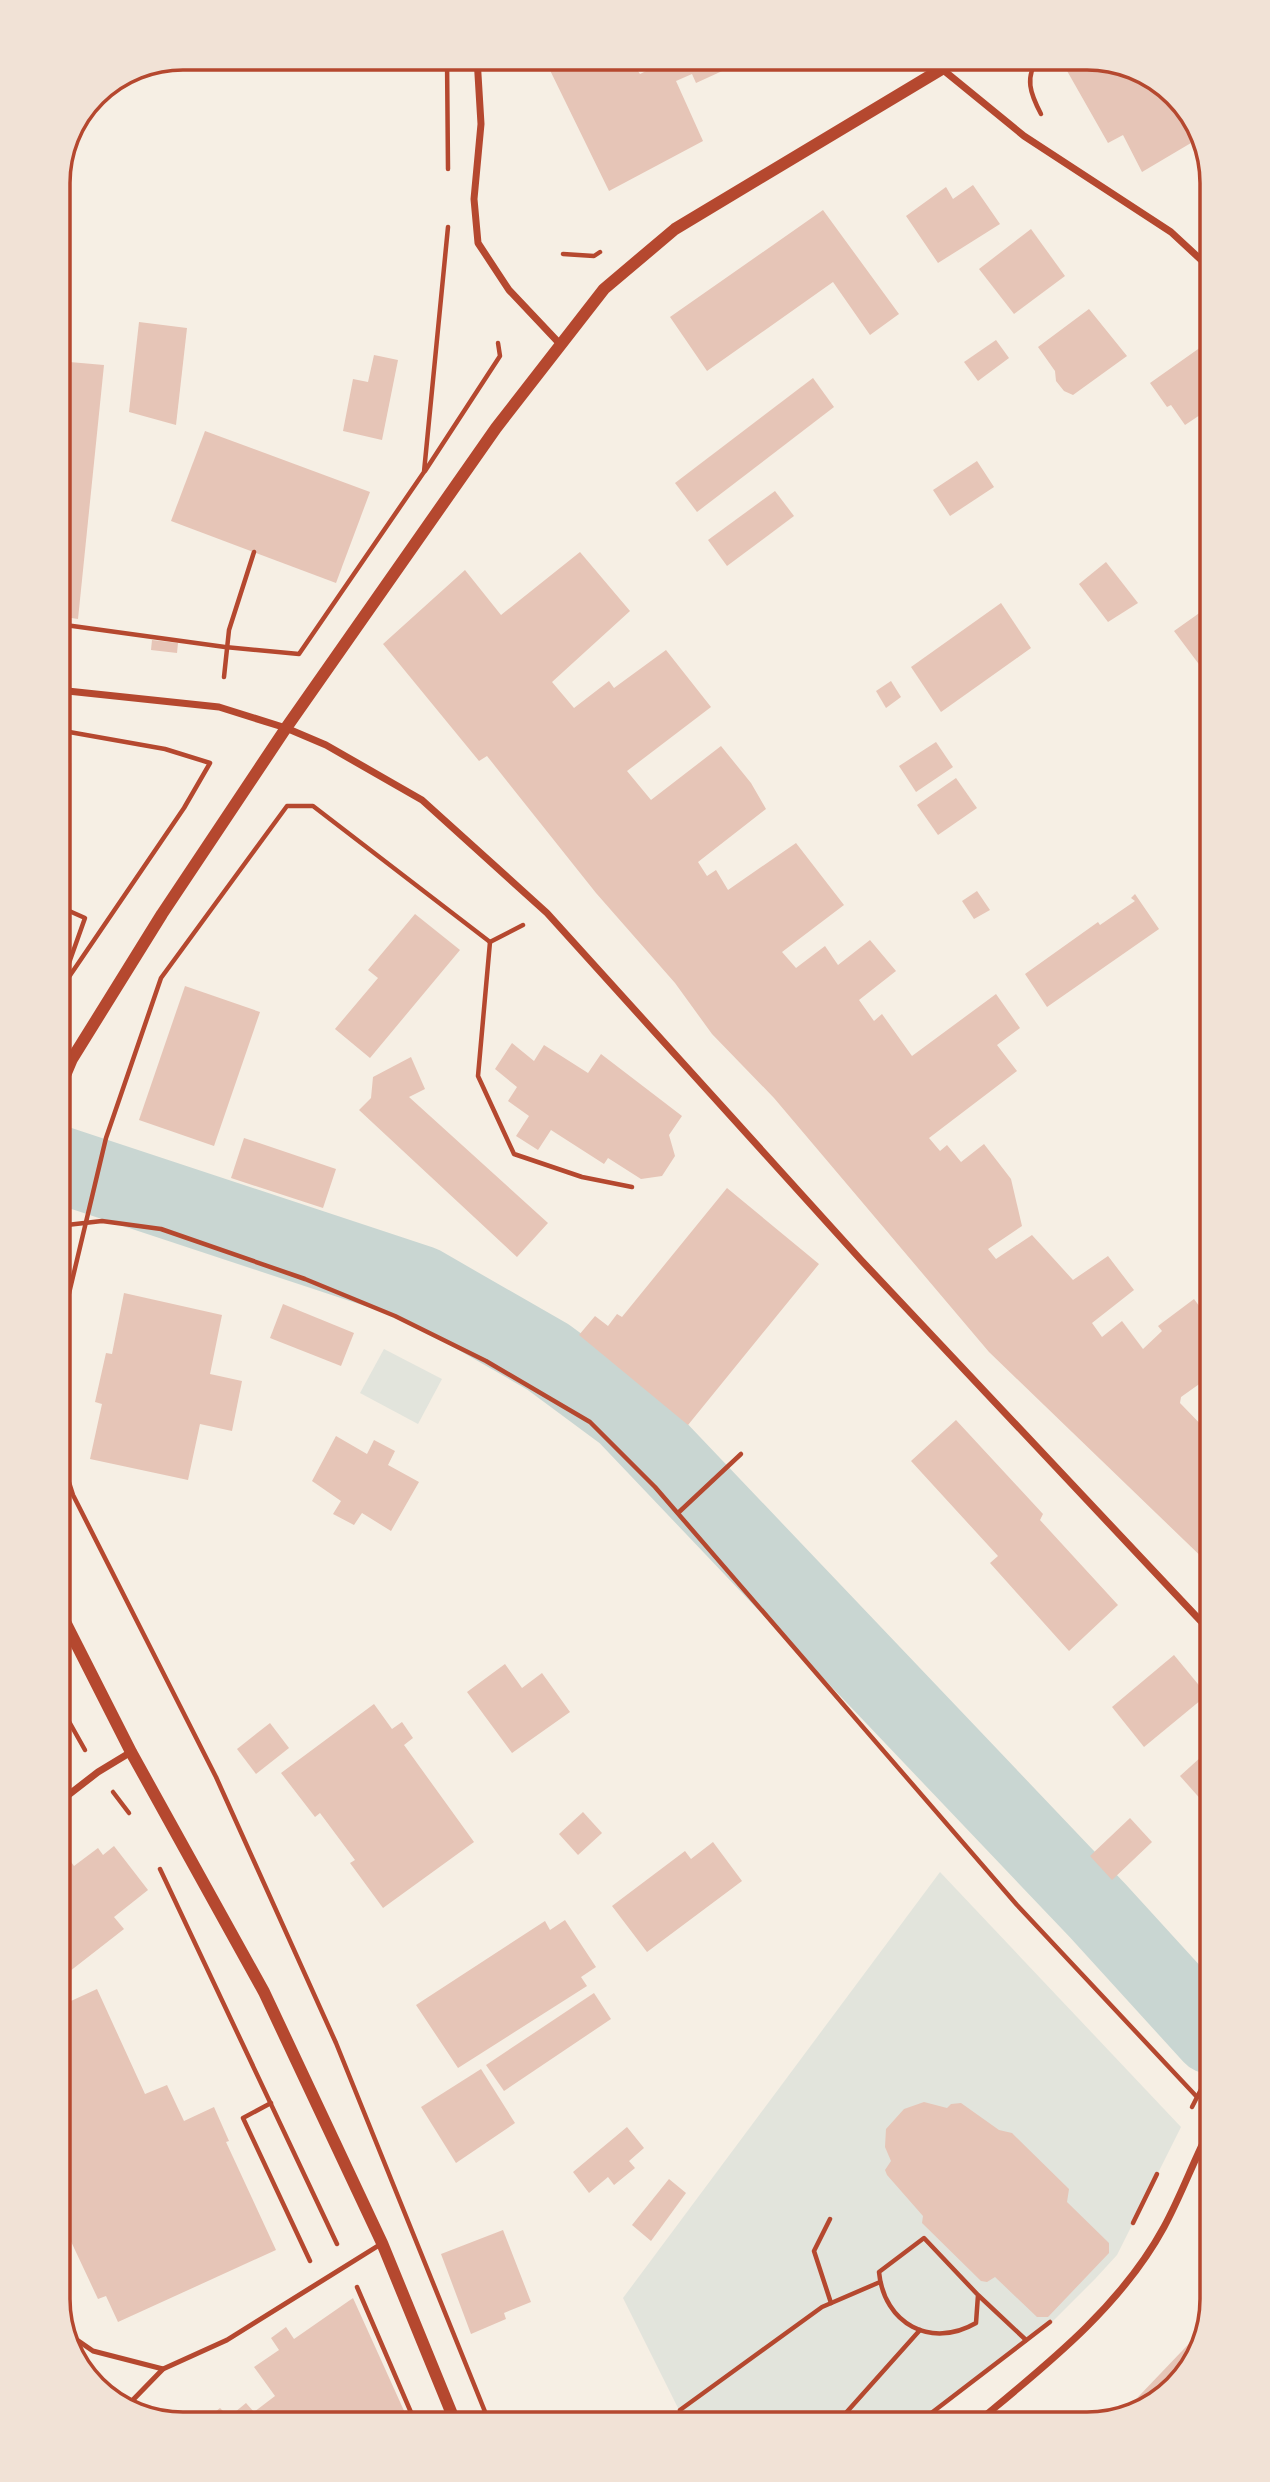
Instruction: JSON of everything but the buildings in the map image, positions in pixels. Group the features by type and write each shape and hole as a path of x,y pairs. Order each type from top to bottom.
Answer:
{"street":[{"path":"478,70 481,124 474,199 478,243 509,290 560,344"},
{"path":"70,1064 141,947 286,727 496,428 604,289 675,229 940,70"},
{"path":"943,70 1024,136 1171,232 1200,259"},
{"path":"70,691 219,707 286,727 326,745 422,800 547,913 860,1260 1200,1620"},
{"path":"70,1632 131,1752 264,1992 382,2243 451,2412"},
{"path":"70,1794 98,1772 131,1752"},
{"path":"990,2412 1046,2366 1116,2296 1163,2229 1200,2148"}],"lane":[{"path":"133,2400 163,2369 227,2340 346,2263 382,2243"},
{"path":"79,2341 93,2351 163,2369"}],"path":[{"path":"447,70 448,181"},
{"path":"1031,70 1029,93 1041,114"},
{"path":"424,472 448,221"},
{"path":"70,626 225,647 299,654 500,356 498,343"},
{"path":"224,677 225,647 254,552"},
{"path":"70,732 165,749 210,763 184,808 70,972"},
{"path":"70,1296 106,1138 161,978 288,806 313,806 490,942"},
{"path":"70,911 85,918 70,960"},
{"path":"490,942 547,913"},
{"path":"490,942 478,1076 514,1154 582,1177 632,1186"},
{"path":"70,1226 102,1221 161,1229 305,1279 395,1316 486,1362 590,1422 678,1513 1017,1905 1197,2097"},
{"path":"678,1513 741,1454"},
{"path":"70,1486 216,1777 336,2043 485,2412"},
{"path":"70,1723 98,1772 131,1815"},
{"path":"156,1862 346,2263 411,2412"},
{"path":"1186,2117 1200,2091"},
{"path":"271,2103 243,2118 319,2281"},
{"path":"1128,2231 1164,2162"},
{"path":"831,2218 814,2251 831,2303"},
{"path":"978,2295 976,2323 961,2332 933,2336 906,2325 881,2291 879,2272 924,2238 978,2295 1026,2340"},
{"path":"680,2410 831,2303 880,2282"},
{"path":"933,2412 1054,2320"},
{"path":"847,2412 920,2330"}],"shaded area":[{"path":"384,1349 442,1379 418,1424 360,1393"},
{"path":"940,1872 1181,2127 1117,2255 1054,2320 933,2412 680,2412 623,2298"}],"waterway":[{"path":"70,1168 421,1284 548,1357 625,1414 1098,1911 1200,2023"}]}
